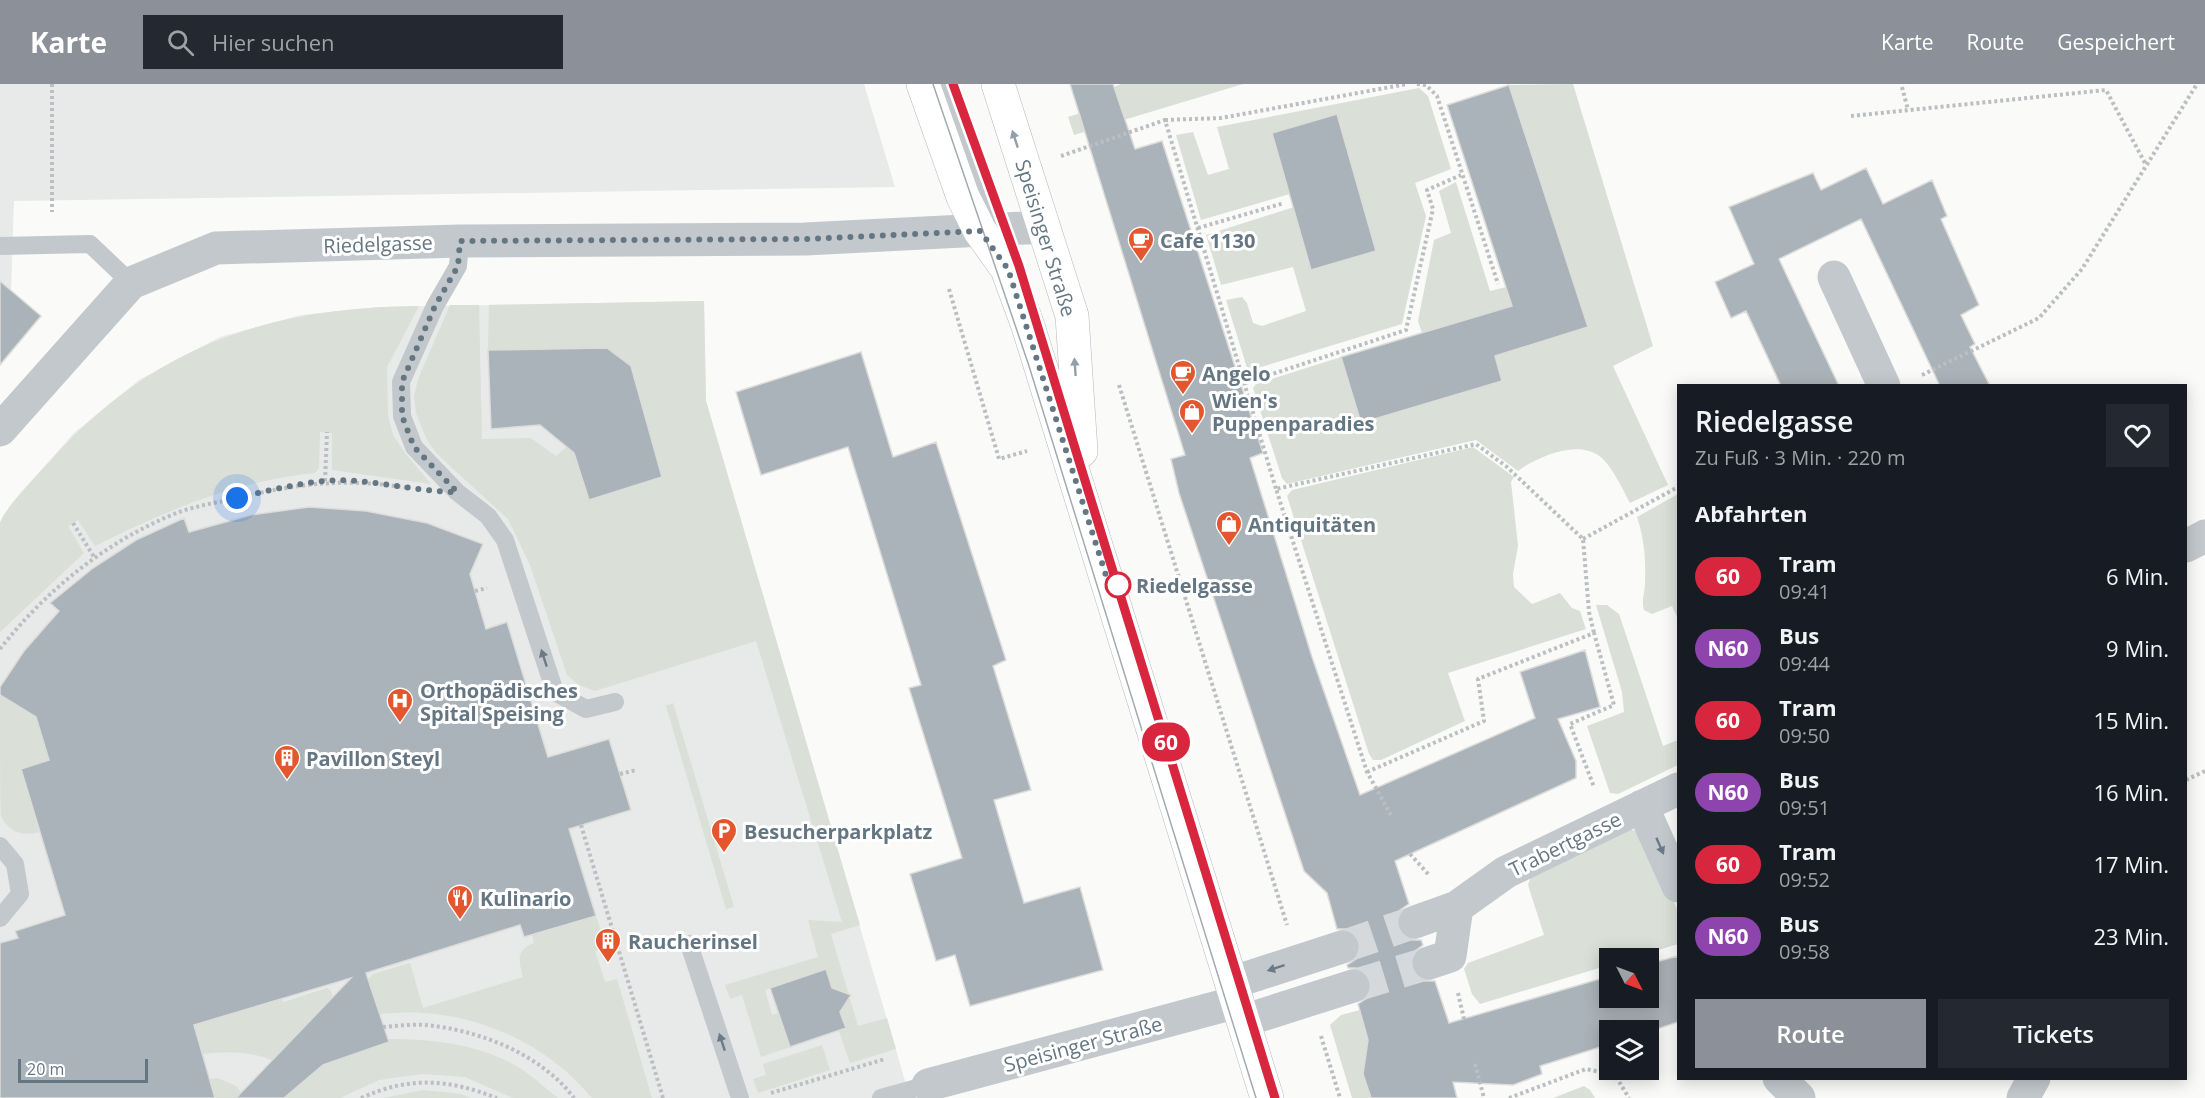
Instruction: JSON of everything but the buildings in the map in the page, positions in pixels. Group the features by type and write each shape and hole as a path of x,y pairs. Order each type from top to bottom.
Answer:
{"main road":[{"name":"Speisinger Straße","path":"923,84 963,197 987,231 1008,269 1083,500 1267,1098"},
{"name":"Speisinger Straße","path":"998,84 1072,315 1083,500"}],"street":[{"name":"Riedelgasse","path":"0,430 131,283 216,248 460,241 805,239 1044,227"},
{"path":"1834,277 1898,383"},
{"path":"2187,545 2205,536"},
{"name":"Trabertgasse","path":"1415,922 1457,907 1506,872 1677,789"},
{"path":"1642,806 1677,884"},
{"path":"1429,963 1450,956 1457,907"},
{"path":"1237,1002 1298,961 1342,947"},
{"path":"1237,1002 1310,999 1353,986"},
{"name":"Speisinger Straße","path":"928,1085 1237,1002"},
{"path":"1781,1080 1799,1098"},
{"path":"2023,1098 2033,1080"}],"lane":[{"name":"Speisinger Straße","path":"942,84 987,231 1019,266 1082,467"},
{"path":"460,241 458,266 435,306 402,382 402,416 414,447 457,492 488,516 506,540 555,692 586,709 615,702"},
{"path":"0,246 90,244 131,283"},
{"path":"0,846 15,864 20,894 0,918"},
{"path":"689,944 740,1098"},
{"path":"881,1098 928,1085"}],"path":[{"path":"51,244 52,84"},
{"path":"1025,169 1165,120 1221,118 1407,84"},
{"path":"1417,84 1426,85 1437,96 1498,284"},
{"path":"1898,383 2039,318 2082,269 2197,84"},
{"path":"1902,87 1908,110"},
{"path":"1851,116 2106,90 2146,166"},
{"path":"1165,120 1276,489 1367,772 1391,815"},
{"path":"1245,383 1406,330 1433,209 1427,190 1461,175"},
{"path":"1198,228 1284,203"},
{"path":"949,289 999,459 1036,448"},
{"path":"1116,375 1298,961"},
{"path":"325,481 327,432"},
{"path":"1276,489 1476,444 1507,467 1583,539 1589,612 1614,705 1570,724 1608,823"},
{"path":"0,649 45,598 94,557 126,537 181,512 275,489 325,481 378,483 429,492 457,492"},
{"path":"1583,539 1677,488"},
{"path":"73,523 94,557"},
{"path":"1367,772 1484,721 1478,680 1594,633"},
{"path":"620,774 636,770"},
{"path":"2187,780 2205,771"},
{"path":"581,825 663,1098"},
{"path":"1310,999 1340,1098"},
{"path":"383,1027 424,1025 479,1036 527,1057 566,1087 574,1098"},
{"path":"766,1095 885,1059"},
{"path":"1475,1064 1484,1098"},
{"path":"1509,1098 1586,1069 1615,1075 1629,1098"},
{"path":"361,1098 383,1088 423,1082 464,1085 496,1098"}],"shaded area":[{"path":"0,84 864,84 895,187 14,201 11,291 41,316 0,365"},
{"path":"1121,84 1243,84 1074,135 1068,117 1118,101 1114,87"},
{"path":"1573,84 1653,346 1613,366 1668,485 1630,503 1618,479 1602,458 1593,452 1582,449 1559,451 1536,460 1518,471 1476,440 1287,484 1282,478 1253,388 1256,384 1341,357 1361,423 1502,381 1495,356 1587,327 1509,85"},
{"path":"1419,88 1428,96 1451,169 1415,183 1426,216 1402,324 1248,371 1226,300 1242,297 1247,303 1253,323 1262,326 1306,311 1293,267 1221,285 1206,235 1294,207 1312,270 1376,251 1337,115 1290,194 1201,220 1176,135 1193,132 1208,175 1229,169 1217,127"},
{"path":"1456,182 1490,291 1506,287 1515,314 1482,315 1422,333 1418,321 1434,240 1451,233 1439,191"},
{"name":"Orthopädisches Spital Speising","path":"704,301 706,401 910,1098 0,1098 0,522 23,491 74,433 139,380 220,337 301,315 379,307"},
{"path":"704,301 706,401 860,925 831,934 858,1026 887,1018 896,1049 850,1063 839,1031 846,1028 840,1012 846,1004 843,992 832,988 826,969 765,990 772,1015 778,1013 790,1047 761,1057 742,995 730,999 725,985 818,957 808,920 842,922 756,641 595,691 579,685 567,675 530,565 508,519 436,453 426,438 416,413 414,397 418,379 450,305 479,305 482,439 531,438 556,456 571,443 589,500 662,478 630,366 606,348 488,350 489,305"},
{"path":"419,306 387,367 388,416 393,435 431,484 332,470 332,433 320,432 319,468 315,473 257,483 201,499 95,546 78,520 68,526 84,553 0,632 0,523 3,517 29,484 87,423 128,390 171,363 215,341 262,326 311,315 364,308"},
{"path":"1473,447 1514,477 1511,482 1518,546 1513,574 1514,587 1532,604 1560,593 1572,608 1580,611 1586,629 1448,673 1465,721 1381,760 1373,760 1369,754 1287,496 1292,490"},
{"path":"1677,495 1677,617 1672,606 1652,614 1644,610 1645,557 1637,517"},
{"path":"1596,605 1607,605 1619,614 1663,746 1677,740 1677,765 1618,794 1610,793 1587,726 1624,712 1622,692"},
{"path":"0,695 36,717 49,760 21,770 39,832 28,834 17,832 8,826 1,816"},
{"path":"673,703 734,907 726,909 666,706"},
{"path":"1628,828 1640,833 1646,840 1677,909 1677,944 1659,950 1599,948 1599,968 1480,1004 1472,994 1464,969 1468,963 1544,935 1528,885 1531,876"},
{"path":"596,916 606,947 595,951 605,982 617,979 652,1098 592,1098 558,1064 538,1050 495,1029 472,1021 419,1012 379,1014 365,983 373,974 410,963 423,1008 523,977 520,957 524,949 534,943 532,935"},
{"path":"327,988 331,991 340,1019 304,1036 272,1060 238,1052 202,1054 178,1030 282,999 283,1002"},
{"path":"1360,1010 1368,1040 1371,1098 1352,1098 1330,1025 1341,1015"},
{"path":"387,1039 439,1042 490,1054 521,1069 558,1098 513,1098 465,1077 422,1074 379,1080 340,1098 284,1098 323,1065 351,1051 352,1054 388,1043"},
{"path":"822,1045 830,1070 758,1093 753,1079 766,1075 763,1064"},
{"path":"218,1078 236,1086 242,1094 239,1098 198,1098 209,1079"},
{"path":"1584,1086 1595,1098 1553,1098"},
{"path":"423,1090 461,1094 471,1098 383,1098"}],"tunnel":[{"path":"1342,947 1415,922"},
{"path":"1353,986 1429,963"}],"tram line":[{"path":"933,84 1029,366 1256,1098"},
{"path":"953,84 1019,266 1275,1098"},
{"name":"60","path":"953,84 1019,266 1275,1098"}],"place":[{"name":"Cafe 1130","path":"1141,263"},
{"name":"Angelo","path":"1183,396"},
{"name":"Wien's Puppenparadies","path":"1192,435"},
{"name":"Antiquitäten","path":"1229,547"},
{"name":"Riedelgasse","path":"1118,585"},
{"name":"Orthopädisches Spital Speising","path":"400,724"},
{"name":"Pavillon Steyl","path":"287,781"},
{"name":"Besucherparkplatz","path":"724,854"},
{"name":"Kulinario","path":"460,921"},
{"name":"Raucherinsel","path":"608,964"}],"route":[{"path":"237,498 325,481 378,483 429,492 457,492 414,447 402,416 402,382 435,306 458,266 460,241 805,239 980,231 1008,269 1110,588 1118,585"}]}
